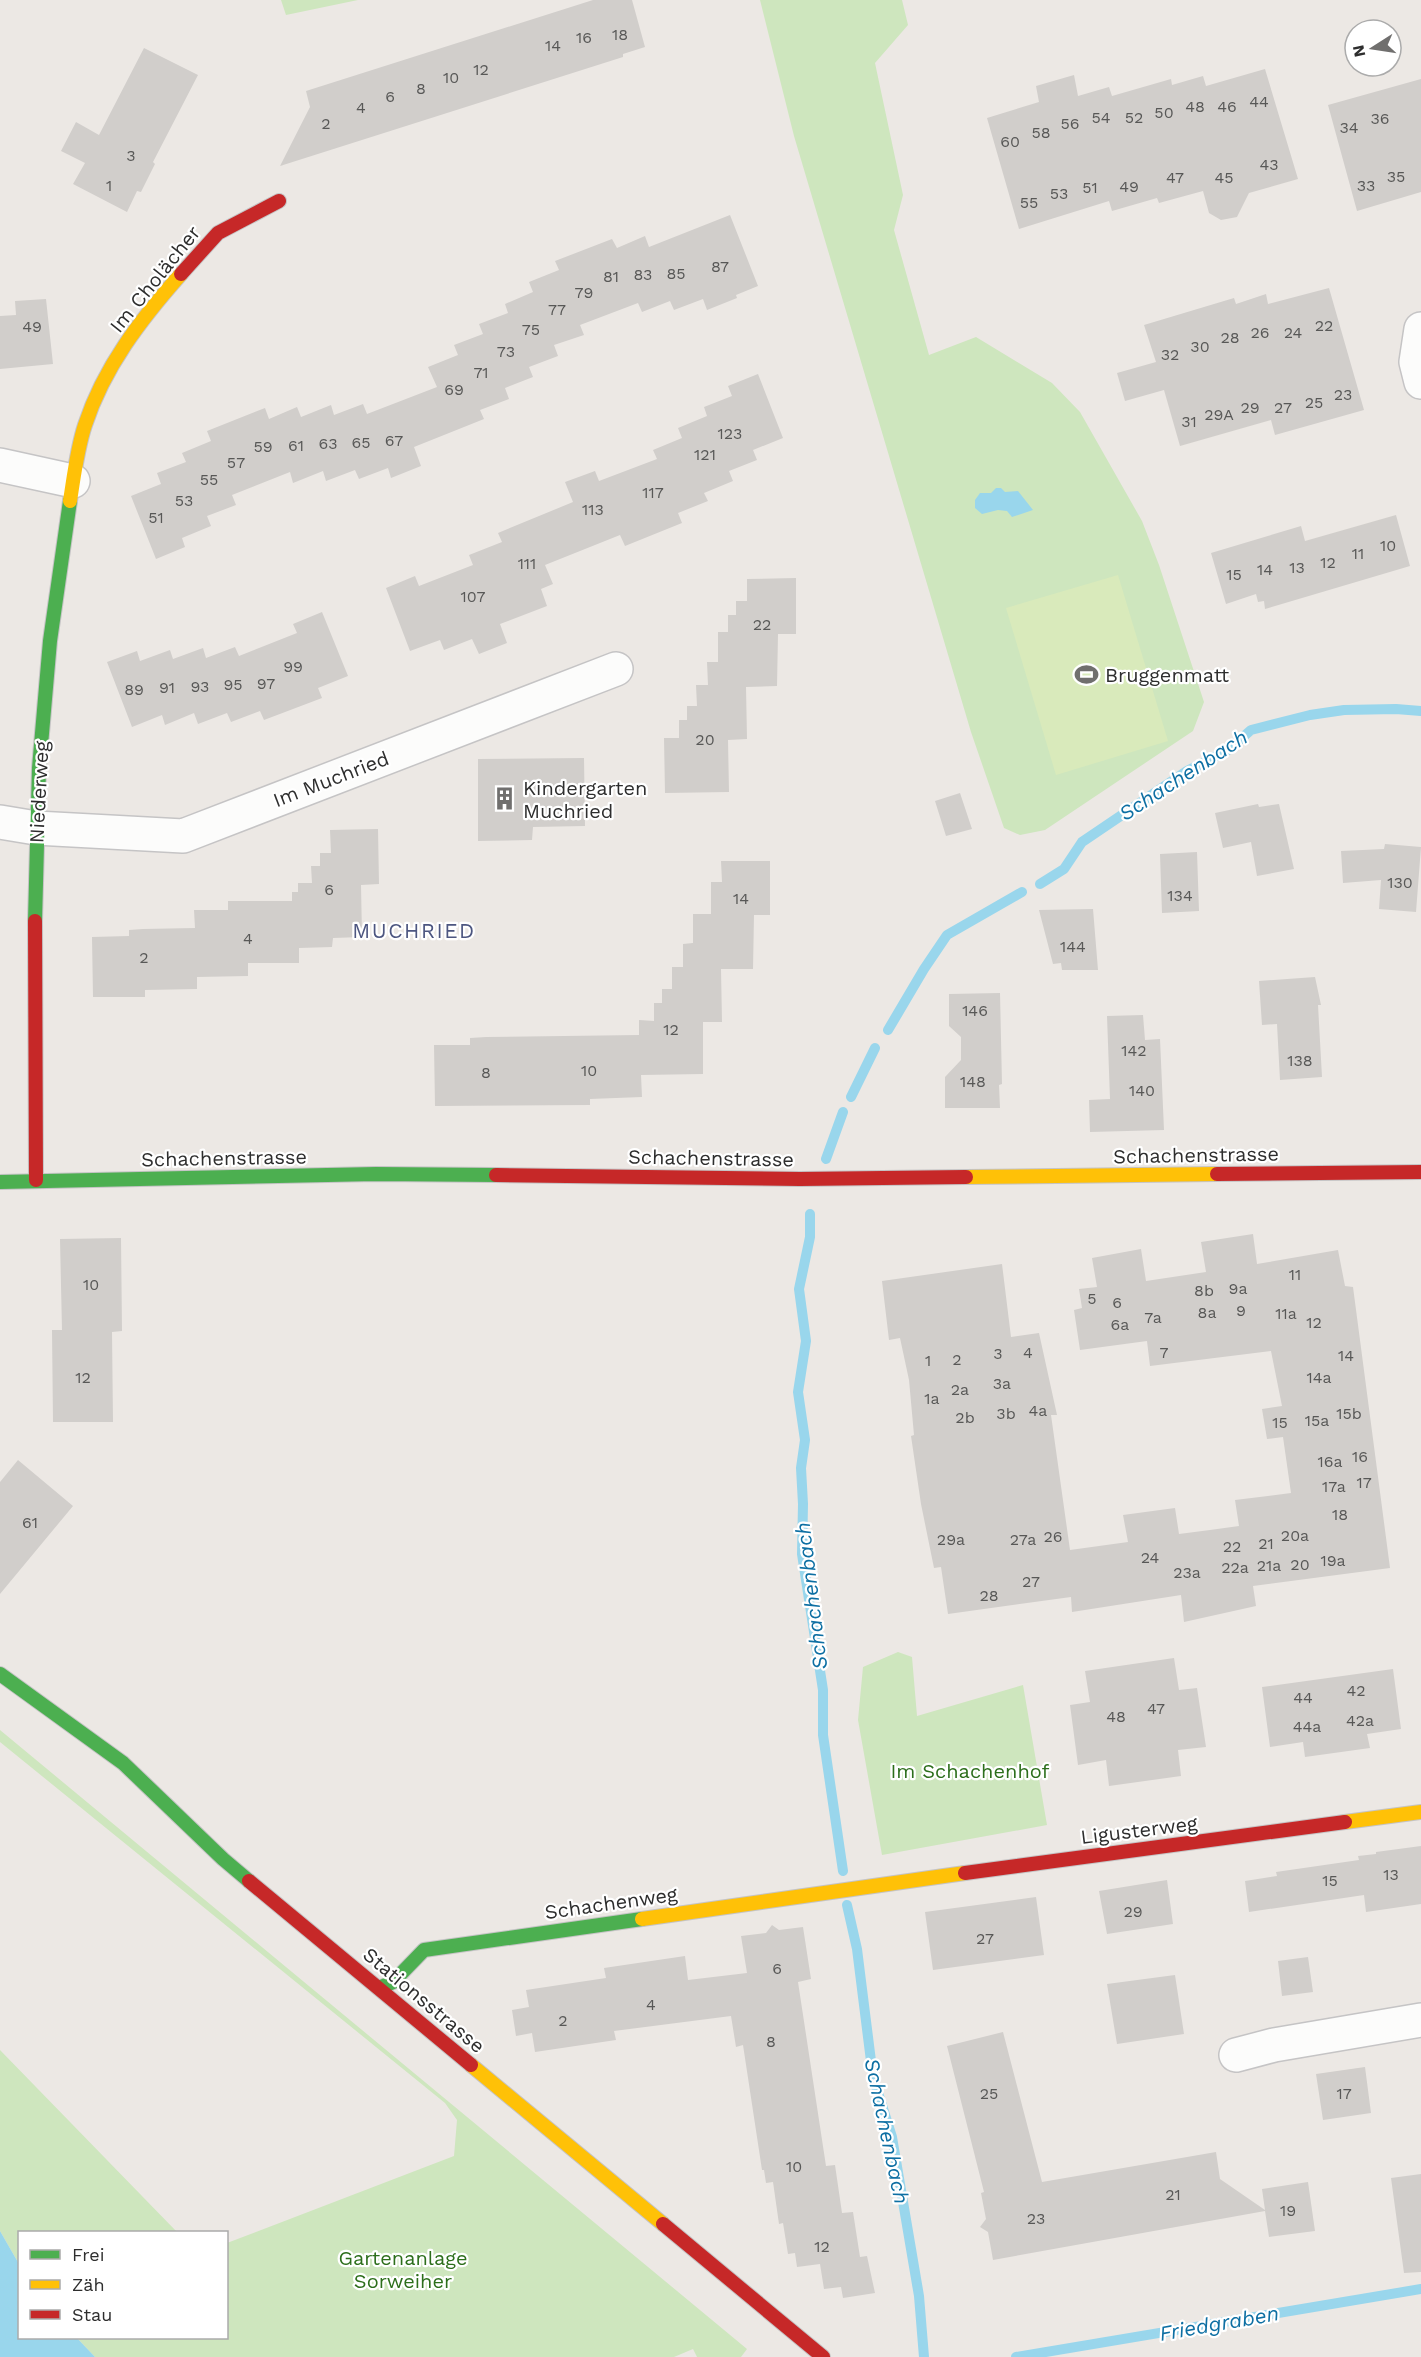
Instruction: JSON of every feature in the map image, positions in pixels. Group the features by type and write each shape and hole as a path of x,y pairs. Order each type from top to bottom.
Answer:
{"street":[{"name":"Im Cholächer","path":"73,481 85,425 106,375 140,322 218,233 279,201"},
{"path":"1421,329 1416,362 1421,382"},
{"path":"0,465 73,481"},
{"name":"Niederweg","path":"36,1180 34,896 39,768 50,641 73,481"},
{"name":"Im Muchried","path":"0,822 36,828 183,836 616,669"},
{"name":"Schachenstrasse","path":"0,1182 376,1174 800,1179 1421,1172"},
{"name":"Stationsstrasse","path":"0,1674 123,1763 223,1859 823,2357"},
{"name":"Ligusterweg","path":"863,1887 1421,1812"},
{"name":"Schachenweg","path":"379,1988 393,1982 424,1950 863,1887"},
{"path":"1236,2055 1274,2045 1421,2020"}],"green space":[{"path":"281,0 358,0 286,15"},
{"path":"760,0 902,0 908,25 875,63 903,195 894,230 929,355 976,337 1052,383 1080,412 1142,521 1159,565 1204,702 1193,731 1045,830 1020,835 1004,828 971,732 794,136"},
{"name":"Bruggenmatt","path":"1118,575 1168,741 1056,775 1006,608"},
{"name":"Im Schachenhof","path":"898,1652 912,1657 917,1716 1023,1685 1047,1825 882,1855 858,1720 863,1667"},
{"name":"Gartenanlage Sorweiher","path":"0,1730 747,2349 741,2357 697,2357 693,2349 674,2357 95,2357 78,2339 228,2339 228,2243 454,2156 457,2120 445,2103 0,1742"},
{"path":"0,2050 176,2231 18,2231 18,2262 0,2231"}],"water":[{"path":"996,488 1001,488 1005,492 1018,491 1033,510 1012,517 1007,511 998,510 982,514 975,508 975,500 980,493 991,493"},
{"path":"0,2231 18,2262 18,2339 78,2339 95,2357 0,2357"}],"building":[{"path":"593,0 632,0 645,47 623,54 623,57 280,166 310,107 306,91"},
{"path":"144,48 198,75 153,162 155,164 141,192 137,191 127,212 73,184 85,163 61,151 76,122 99,135"},
{"path":"1265,69 1298,179 1249,193 1237,217 1221,220 1209,213 1203,191 1159,203 1157,198 1112,211 1109,201 1019,229 987,118 1039,102 1036,86 1074,75 1078,96 1109,87 1112,96 1171,79 1172,85 1203,76 1206,86"},
{"path":"1421,79 1421,192 1357,211 1328,105"},
{"path":"730,215 758,286 736,295 737,298 707,310 703,299 674,310 670,301 642,312 638,303 580,325 584,335 554,345 558,356 529,367 533,377 505,388 509,399 480,410 484,419 414,447 421,466 391,478 388,468 359,479 355,470 326,481 323,471 293,483 290,472 232,495 236,505 207,516 211,526 182,538 185,547 156,559 131,496 161,484 157,473 186,462 182,453 211,441 207,431 265,408 269,419 297,407 301,417 331,405 334,415 363,404 367,414 437,387 428,367 458,355 454,345 483,334 479,324 508,313 505,304 533,292 529,282 559,270 555,261 612,239 617,248 645,236 649,247"},
{"path":"1329,288 1364,410 1275,435 1271,420 1180,446 1164,390 1125,401 1117,373 1156,362 1144,325 1234,298 1236,304 1266,294 1268,304"},
{"path":"46,299 53,364 0,369 0,316 16,315 15,301"},
{"path":"758,374 783,438 753,450 757,460 729,471 733,481 704,493 708,501 678,513 682,523 625,546 620,535 545,565 553,584 541,589 547,606 500,624 507,643 479,654 472,639 444,650 440,640 410,651 386,588 415,576 419,586 473,565 469,555 502,542 498,533 573,502 565,482 595,471 599,481 657,459 653,450 682,438 678,428 707,416 704,407 732,396 728,386"},
{"path":"1396,515 1410,566 1265,609 1264,601 1258,602 1256,594 1226,604 1211,553 1301,526 1305,541"},
{"path":"796,578 796,634 778,634 777,686 746,687 747,739 728,740 729,792 665,793 664,738 679,738 679,720 687,720 687,706 697,706 696,685 708,685 707,662 718,662 718,632 728,632 728,615 736,615 736,601 747,601 747,579"},
{"path":"322,612 348,676 318,688 322,698 264,720 260,711 231,722 227,713 198,724 194,713 165,725 162,715 132,727 107,662 137,651 140,661 170,650 173,659 203,648 206,658 235,647 239,656 297,633 293,624"},
{"path":"584,758 585,826 533,827 532,840 478,841 478,759"},
{"path":"960,793 972,829 946,836 935,801"},
{"path":"1258,804 1259,807 1279,804 1294,869 1257,876 1251,842 1223,848 1215,813"},
{"path":"378,829 379,884 361,885 362,937 333,938 332,947 299,948 299,963 248,963 248,976 197,977 197,989 145,990 145,997 93,997 92,937 129,936 129,930 195,928 194,910 228,910 228,901 292,901 292,892 298,892 298,883 312,883 311,866 320,866 320,853 331,853 330,830"},
{"path":"1385,844 1421,847 1416,912 1379,909 1381,880 1343,883 1341,851 1384,849"},
{"path":"1197,852 1199,911 1162,913 1160,854"},
{"path":"721,861 770,861 770,915 754,915 753,969 721,969 722,1022 703,1022 703,1074 641,1075 642,1097 590,1099 590,1105 435,1106 434,1045 470,1045 470,1038 486,1037 639,1035 639,1020 654,1021 654,1003 662,1003 662,989 672,989 672,967 683,967 683,944 693,943 693,914 711,914 711,882 722,882"},
{"path":"1093,909 1098,970 1062,970 1061,963 1053,964 1039,910"},
{"path":"1315,977 1321,1005 1318,1005 1322,1077 1280,1080 1277,1024 1262,1025 1259,981"},
{"path":"1000,993 1002,1084 999,1085 1000,1108 945,1108 945,1077 961,1060 961,1037 949,1026 949,994"},
{"path":"1143,1015 1145,1040 1160,1039 1164,1130 1090,1132 1089,1100 1110,1099 1107,1016"},
{"path":"1253,1234 1257,1264 1338,1250 1345,1286 1353,1287 1390,1568 1253,1586 1256,1606 1184,1622 1181,1595 1072,1612 1071,1597 948,1614 941,1567 934,1568 921,1504 911,1436 914,1435 909,1380 900,1338 889,1340 882,1281 1002,1264 1011,1337 1039,1333 1057,1415 1051,1415 1070,1550 1128,1542 1123,1515 1175,1508 1179,1534 1210,1530 1239,1526 1235,1500 1291,1493 1283,1437 1267,1439 1262,1409 1282,1406 1271,1351 1150,1366 1147,1341 1080,1350 1074,1310 1082,1308 1079,1289 1097,1287 1092,1258 1141,1249 1146,1281 1206,1272 1201,1242"},
{"path":"121,1238 122,1331 112,1332 113,1422 53,1422 52,1330 62,1330 60,1239"},
{"path":"18,1460 73,1506 0,1594 0,1482"},
{"path":"1174,1658 1179,1690 1197,1688 1206,1747 1178,1750 1181,1776 1109,1786 1106,1760 1078,1765 1070,1705 1090,1702 1085,1671"},
{"path":"1393,1669 1401,1729 1367,1734 1370,1748 1305,1757 1303,1742 1270,1747 1262,1687"},
{"path":"1421,1846 1421,1904 1366,1912 1364,1895 1249,1912 1245,1881 1277,1876 1276,1872 1359,1860 1358,1856 1376,1854 1376,1852"},
{"path":"1167,1880 1173,1924 1107,1934 1099,1891"},
{"path":"1036,1897 1044,1955 933,1970 925,1912"},
{"path":"772,1925 779,1930 803,1927 811,1979 798,1982 826,2166 835,2165 842,2213 853,2212 860,2257 867,2256 875,2293 843,2298 841,2287 824,2289 820,2264 797,2267 795,2253 788,2254 783,2223 779,2224 773,2182 766,2183 764,2170 762,2170 743,2045 736,2047 731,2016 614,2031 616,2040 535,2052 532,2033 516,2036 512,2010 529,2007 526,1990 606,1978 604,1968 685,1956 688,1980 747,1973 741,1936 766,1933"},
{"path":"1308,1957 1313,1992 1282,1996 1278,1961"},
{"path":"1175,1975 1184,2034 1117,2044 1107,1984"},
{"path":"1003,2032 1042,2182 1216,2152 1220,2179 1265,2210 1262,2189 1308,2182 1315,2231 1269,2237 1265,2211 993,2260 988,2232 980,2227 986,2219 981,2193 984,2192 947,2046"},
{"path":"1365,2067 1371,2113 1323,2120 1316,2074"},
{"path":"1421,2174 1421,2272 1404,2273 1391,2178"}],"waterway":[{"name":"Schachenbach","path":"1040,884 1064,869 1082,842 1187,771 1228,750 1251,730 1310,715 1344,710 1421,711"},
{"name":"Schachenbach","path":"888,1030 947,935 1022,892"},
{"name":"Schachenbach","path":"851,1097 875,1048"},
{"name":"Schachenbach","path":"826,1159 843,1112"},
{"name":"Schachenbach","path":"810,1214 810,1237 799,1289 806,1341 798,1392 805,1440 801,1468 802,1554 823,1690 823,1735 843,1871"},
{"name":"Schachenbach","path":"847,1905 857,1949 873,2077 892,2137 919,2296 924,2357"},
{"name":"Friedgraben","path":"1016,2357 1421,2289"}],"traffic: fast":[{"path":"35,921 39,768 50,641 70,501"},
{"path":"0,1182 376,1174 496,1175"},
{"path":"0,1674 123,1763 249,1881"},
{"path":"379,1988 393,1982 424,1950 642,1919"}],"traffic: slow":[{"path":"70,501 82,434 102,383 138,326 181,274"},
{"path":"966,1177 1217,1174"},
{"path":"1345,1822 1421,1812"},
{"path":"642,1919 965,1873"},
{"path":"471,2065 663,2224"}],"traffic: jam":[{"path":"181,274 218,233 279,201"},
{"path":"35,921 36,1180"},
{"path":"1217,1174 1421,1172"},
{"path":"496,1175 800,1179 966,1177"},
{"path":"965,1873 1345,1822"},
{"path":"249,1881 471,2065"},
{"path":"663,2224 823,2357"}],"place":[{"name":"Bruggenmatt","path":"1087,675"},
{"name":"Kindergarten Muchried","path":"505,799"}],"district":[{"name":"MUCHRIED","path":"414,930"}]}
